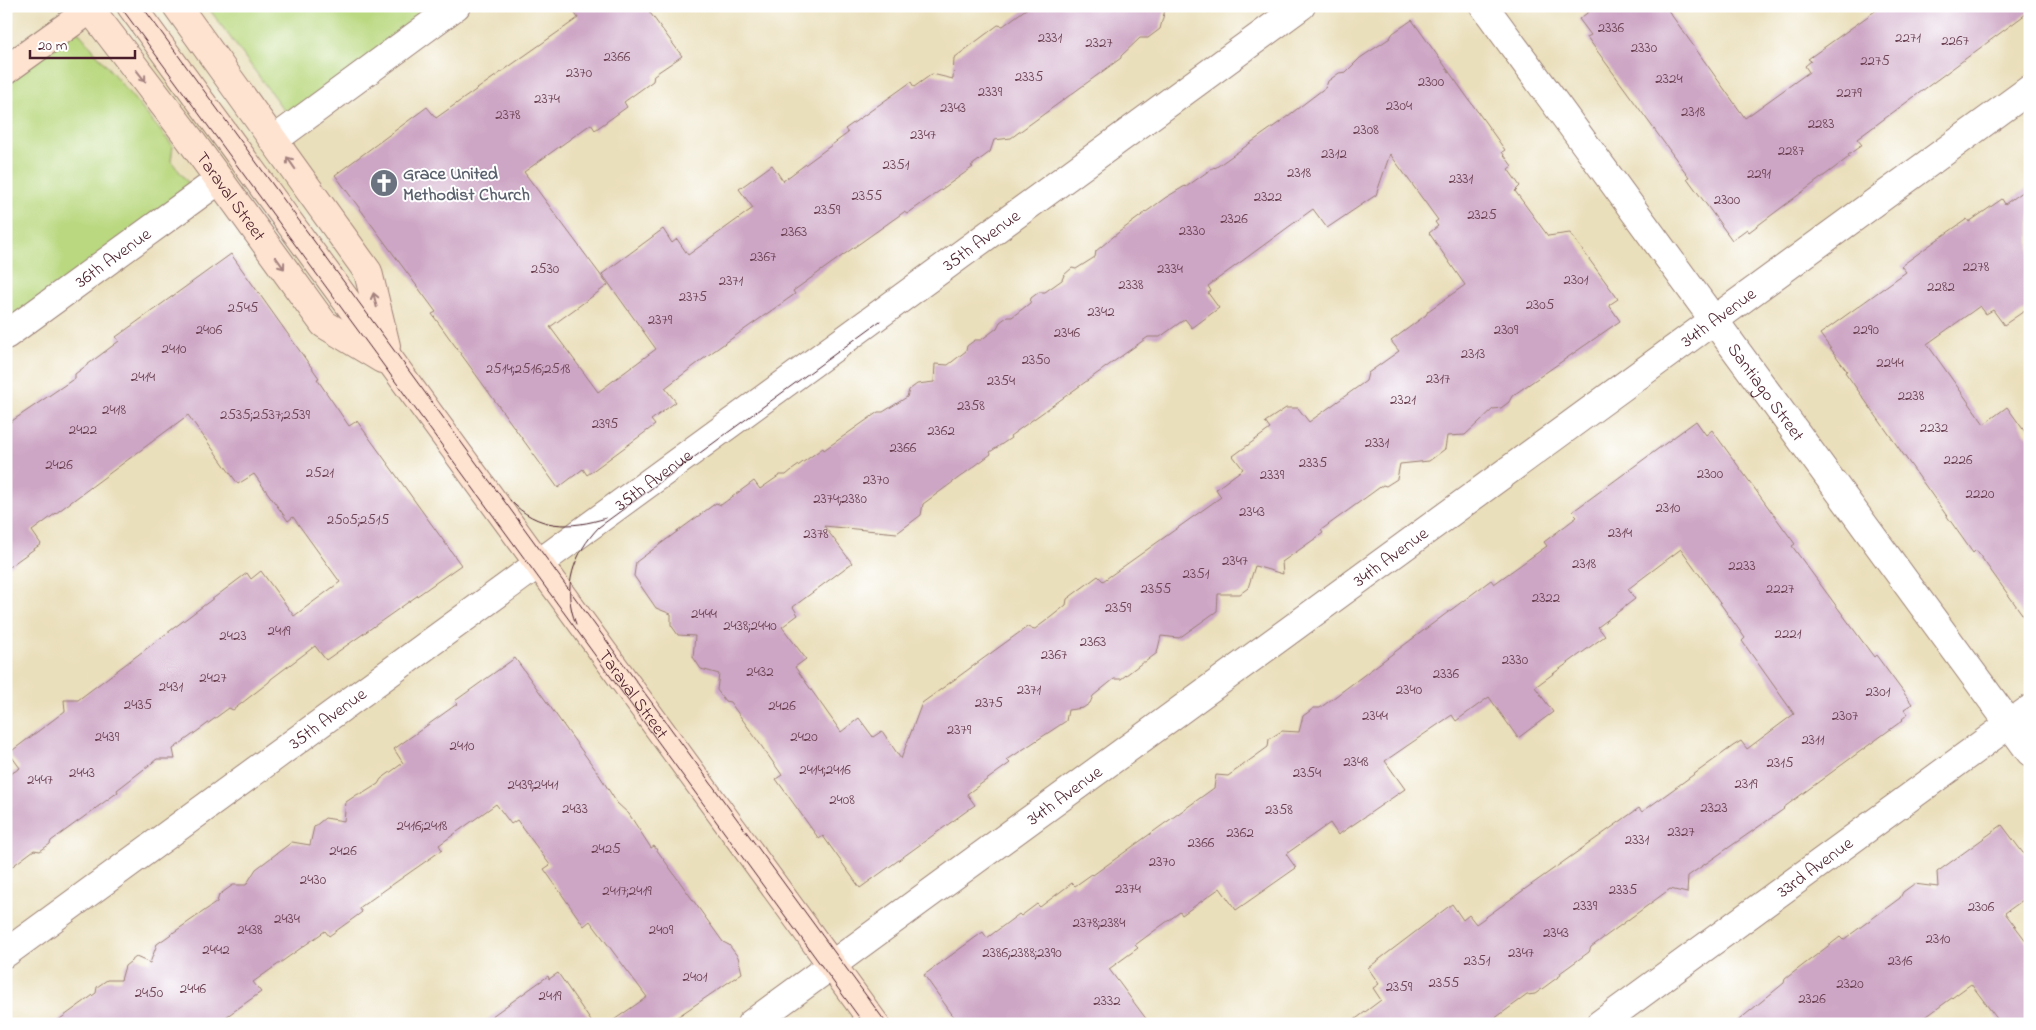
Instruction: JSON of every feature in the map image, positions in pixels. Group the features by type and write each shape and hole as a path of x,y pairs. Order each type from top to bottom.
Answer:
{"street":[{"name":"Taraval Street","path":"131,6 875,1024"},
{"name":"Taraval Street","path":"177,6 368,272 392,364"},
{"path":"274,140 456,6"},
{"name":"35th Avenue","path":"6,953 1300,6"},
{"name":"Santiago Street","path":"1484,6 1714,320 2019,717 2030,752"},
{"name":"Taraval Street","path":"91,7 324,324 392,364"},
{"path":"6,70 91,7"},
{"name":"34th Avenue","path":"751,1024 2030,89"},
{"name":"36th Avenue","path":"6,335 219,180"},
{"name":"33rd Avenue","path":"1600,1024 2019,717"}],"green space":[{"path":"207,6 456,6 294,124"},
{"path":"71,23 173,146 171,161 198,195 6,335 6,71"}],"building":[{"path":"570,6 645,6 682,56 654,75 653,81 624,102 627,107 595,130 591,124 524,172 608,285 550,327 598,392 656,349 602,274 663,229 672,243 677,239 688,255 753,208 739,189 772,165 783,181 848,133 845,129 911,82 914,87 932,74 953,79 954,58 998,25 1003,26 1030,6 1166,6 1160,29 1148,38 1140,38 1121,58 1011,138 994,140 990,152 971,166 973,167 907,214 904,212 793,291 795,294 665,388 676,402 651,420 655,425 587,475 583,469 558,488 432,314 436,312 335,175 427,107 436,118 578,18"},
{"path":"1597,6 1665,6 1745,118 1809,72 1805,66 1811,61 1808,59 1882,6 2030,6 2030,11 1857,139 1862,145 1848,155 1849,157 1749,232 1747,229 1732,240 1687,178 1689,177 1587,37 1591,35 1579,19"},
{"path":"1412,20 1505,150 1502,152 1512,166 1508,169 1520,186 1515,191 1548,236 1570,233 1618,299 1609,305 1620,321 1512,396 1509,402 1501,408 1493,409 1465,435 1447,436 1445,449 1429,461 1400,464 1397,479 1386,486 1383,485 1321,530 1323,533 1282,562 1283,574 1255,566 1248,588 1240,594 1218,594 1217,611 1179,638 1161,636 1157,653 1121,679 1114,679 1093,696 1090,703 1083,708 1068,710 1066,721 1007,760 1010,763 967,794 975,805 860,888 823,836 819,839 776,779 782,775 730,702 725,701 717,690 719,674 701,669 693,657 695,636 678,635 671,625 671,614 656,608 634,576 636,562 716,503 721,505 754,481 760,489 780,475 786,475 878,412 883,412 907,397 909,390 917,384 934,382 935,364 948,365 966,351 967,346 975,340 981,340 997,328 1000,322 1007,317 1012,317 1030,303 1031,298 1039,292 1045,292 1062,280 1064,275 1072,268 1076,269 1095,257 1096,251 1119,232 1165,198 1215,168 1280,122 1326,87 1328,81 1339,73 1346,72 1360,58 1390,38 1393,33","holes":["1390,154 1438,220 1435,222 1438,226 1429,233 1465,285 1428,311 1426,315 1391,341 1399,351 1368,373 1366,381 1309,422 1298,408 1286,408 1265,422 1270,429 1233,456 1243,469 1216,489 1221,497 1103,581 1098,576 1067,599 1066,605 1035,629 1027,627 922,703 901,759 882,731 873,737 859,718 841,732 795,667 806,659 782,627 798,615 793,607 852,563 824,526 897,533 921,515 923,504 991,454 990,452 1011,438 1010,436 1148,337 1160,337 1185,319 1192,328 1219,308 1208,293 1211,291 1208,286 1313,209 1327,228 1376,195"]},
{"path":"2030,186 2030,307 2004,325 1993,310 1986,314 1980,306 1927,344 1984,424 2007,407 2030,439 2030,625 1976,550 1973,553 1820,334 1906,272 1901,266 1934,242 1967,219 1969,222 2002,199 2005,204"},
{"path":"231,254 319,378 317,379 349,426 357,421 461,565 326,660 315,646 233,710 229,708 173,749 175,759 157,759 117,790 118,792 51,841 50,844 40,851 34,850 6,871 6,777 20,768 9,753 65,711 64,700 78,700 247,573 251,579 261,571 294,616 340,582 293,517 288,521 254,474 238,484 188,415 32,531 41,544 6,569 6,425 75,378 75,374 119,341 116,337"},
{"path":"1696,421 1706,435 1712,430 1795,544 1792,546 1874,657 1876,655 1912,704 1904,709 1908,714 1903,720 1784,809 1688,876 1687,893 1670,889 1591,947 1589,952 1560,973 1561,975 1535,994 1527,995 1487,1024 1349,1024 1381,1000 1373,988 1379,984 1368,968 1452,904 1463,920 1469,915 1476,924 1639,808 1642,812 1741,741 1747,749 1794,714 1742,641 1745,638 1681,549 1628,589 1635,599 1598,627 1605,636 1535,687 1553,712 1518,738 1489,697 1456,721 1452,715 1385,761 1405,789 1338,835 1330,823 1286,854 1296,868 1236,910 1220,888 1182,915 1180,912 1135,945 1138,948 1109,969 1150,1024 959,1024 924,975 983,932 987,938 1019,914 1021,916 1037,904 1040,907 1072,883 1075,886 1093,875 1214,788 1216,775 1228,776 1268,747 1269,739 1282,731 1299,732 1303,716 1314,708 1320,708 1491,580 1494,584 1547,546 1544,542 1577,517 1572,512"},
{"path":"515,658 598,773 617,803 629,814 651,848 654,846 723,942 729,945 738,957 742,973 667,1024 608,1024 647,997 590,921 584,926 544,869 550,865 517,820 511,824 496,804 439,845 442,850 359,908 362,912 354,918 329,936 325,931 253,982 261,992 216,1024 53,1024 96,993 97,987 107,980 121,980 125,966 136,957 150,963 157,944 217,902 219,895 233,885 246,885 256,869 292,842 310,845 314,827 325,818 344,821 346,802 378,784 381,779 403,763 394,749 457,704 455,701"},
{"path":"2002,825 2023,853 2030,855 2030,895 2005,913 2030,946 2030,1024 2001,1024 1971,984 1916,1024 1734,1024 1784,983 1785,979 1840,937 1843,940 1900,898 1903,892 1914,884 1938,887 1937,872"},
{"path":"558,973 593,1024 481,1024 548,976 549,979"}],"tram line":[{"path":"120,6 864,1024"},
{"path":"142,6 887,1024"},
{"path":"576,624 570,597 572,572 583,548 599,527 880,321"},
{"path":"510,500 520,510 543,522 567,525 593,522 606,518"}],"place":[{"name":"Grace United Methodist Church","path":"384,183"}]}
